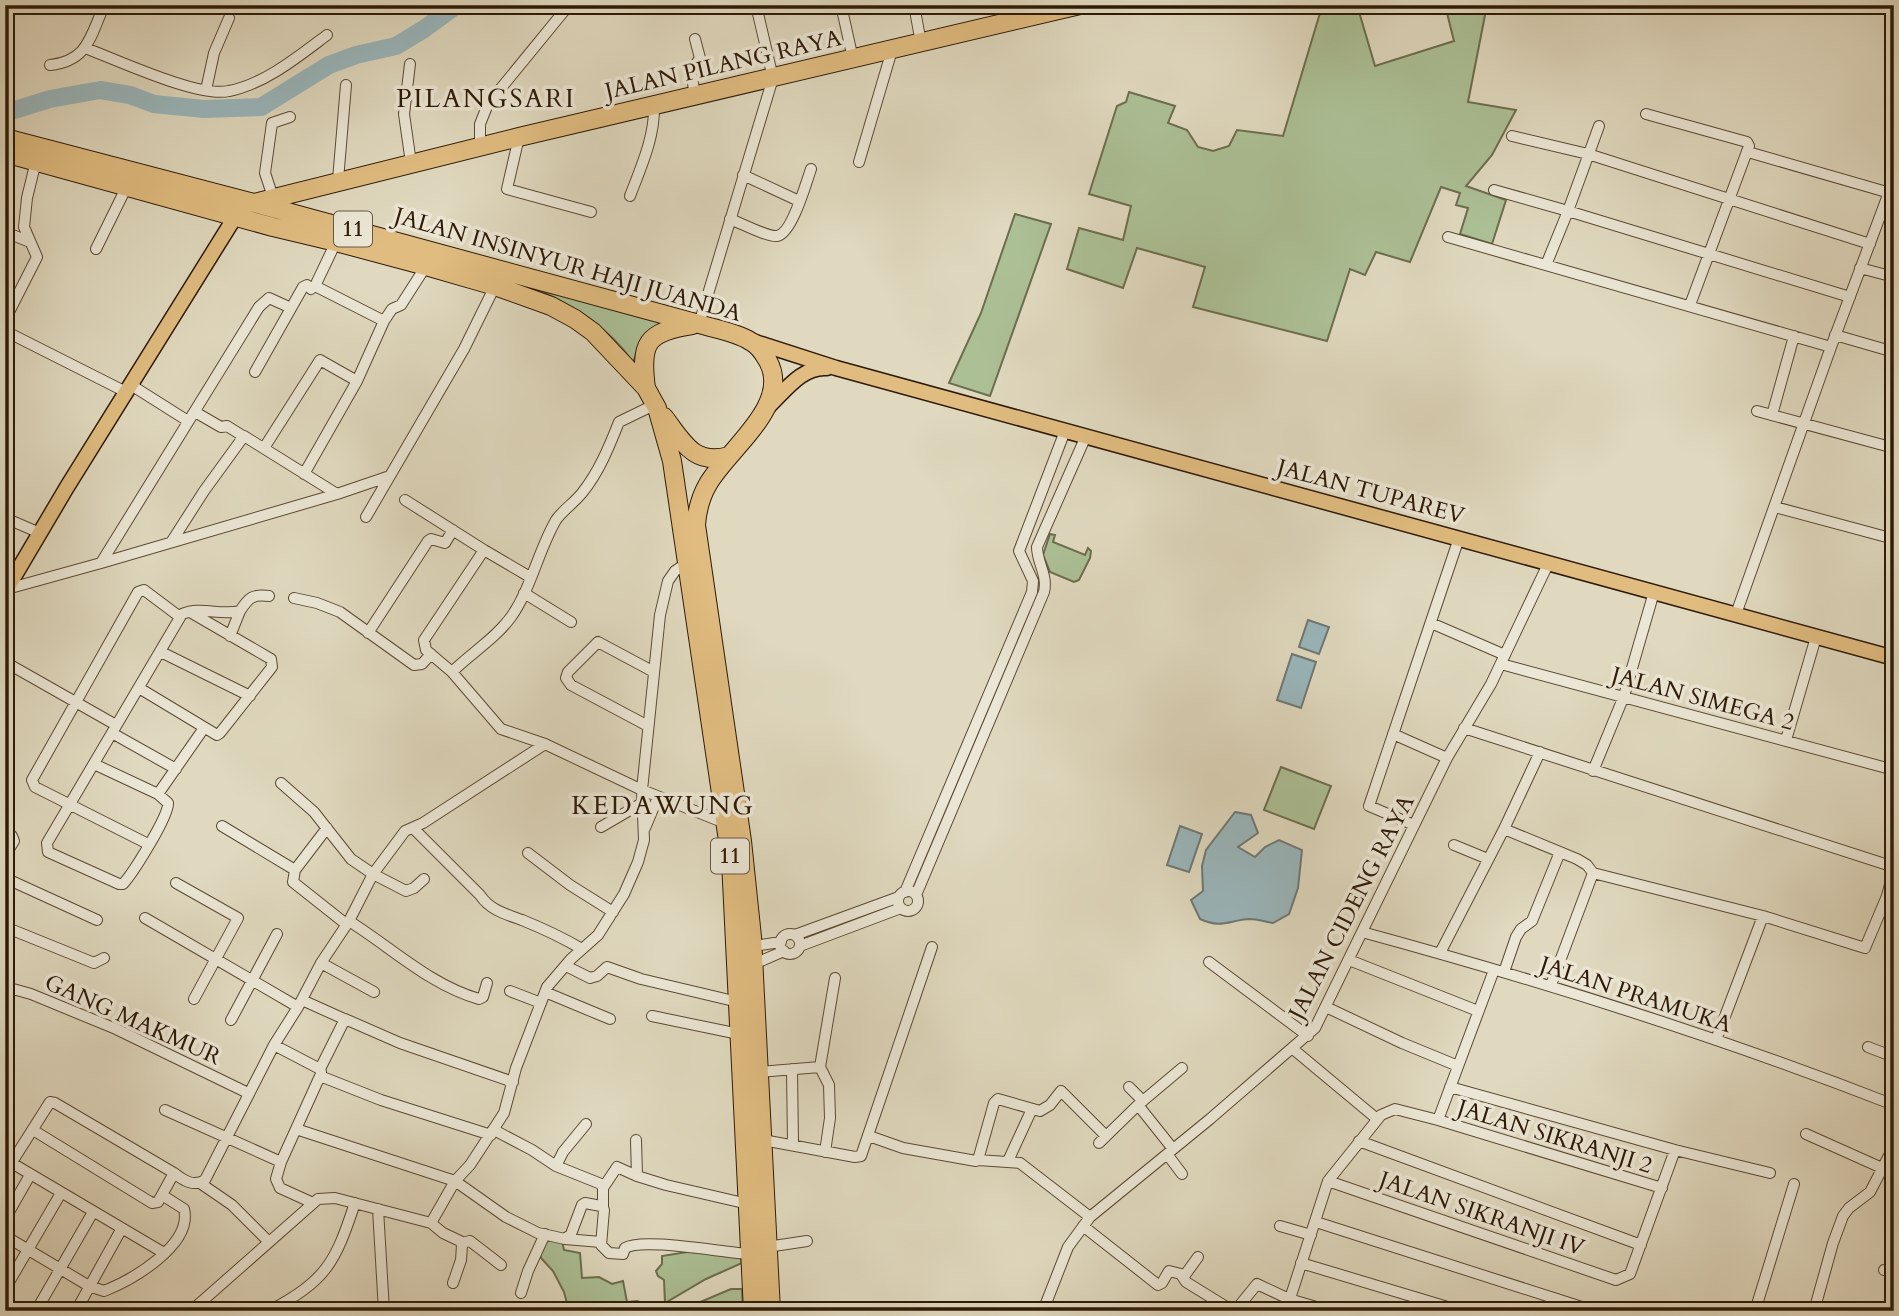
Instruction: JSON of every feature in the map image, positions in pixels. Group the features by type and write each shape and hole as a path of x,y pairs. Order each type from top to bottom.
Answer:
{"highway":[{"name":"JALAN PILANG RAYA","path":"276,203 338,180 1080,5"},
{"name":"JALAN INSINYUR HAJI JUANDA","path":"5,138 127,186 426,266 537,300 575,319 593,332 646,388"},
{"name":"JALAN INSINYUR HAJI JUANDA","path":"5,153 36,161 75,164 254,203 276,203 751,341"},
{"path":"273,227 276,203"},
{"path":"646,388 643,355 648,343 663,331 699,324"},
{"name":"11","path":"706,645 696,514 708,484 765,410 774,391 773,372 766,357 751,341"},
{"name":"11","path":"646,388 657,406 672,461 688,562 706,645 753,955 771,1311"},
{"path":"657,406 694,453 716,460 729,456"},
{"name":"11","path":"719,733 725,823 736,842 739,1034 753,1311"}],"main road":[{"path":"6,590 235,217"},
{"name":"JALAN TUPAREV","path":"751,341 1061,444 1086,436 1894,658"},
{"path":"765,410 802,374 820,367 836,368"}],"street":[{"path":"480,147 481,124 488,104 569,5"},
{"path":"699,324 773,78 756,5"},
{"path":"841,5 853,59"},
{"path":"914,5 921,43"},
{"path":"50,65 77,57 85,48 100,6"},
{"path":"206,90 214,53 229,18"},
{"path":"85,48 164,77 216,92 230,91 269,74 327,35"},
{"path":"695,39 700,58 691,71 695,96"},
{"path":"859,162 892,50"},
{"path":"410,64 404,114 411,163"},
{"path":"338,180 346,85"},
{"path":"630,196 645,158 654,122 654,105"},
{"path":"1646,114 1747,142 1748,152 1690,305"},
{"path":"276,203 265,173 272,123 290,117"},
{"path":"1546,265 1599,126"},
{"path":"1512,136 1588,154 1870,244"},
{"path":"519,137 507,189 591,212"},
{"path":"1748,152 1890,193"},
{"path":"5,320 37,257 25,232 24,219 36,161"},
{"path":"730,219 778,236 786,231 811,169"},
{"path":"743,175 799,201"},
{"path":"1736,614 1831,346 1894,179"},
{"path":"96,249 127,186"},
{"path":"1494,190 1710,252 1850,297"},
{"path":"1881,214 1894,217"},
{"path":"5,232 30,242"},
{"path":"1448,237 1831,346"},
{"path":"255,372 303,286 307,285 313,289 337,242"},
{"path":"304,474 357,382 384,321 392,309 401,305 426,266"},
{"path":"1860,268 1894,277"},
{"path":"315,286 384,321"},
{"path":"366,517 457,361 495,286"},
{"path":"102,563 265,299 275,300 291,308"},
{"path":"5,331 192,417 221,427 227,426 337,494"},
{"path":"1835,335 1894,352"},
{"path":"1772,415 1794,336"},
{"path":"264,448 320,360 357,382"},
{"path":"452,672 500,631 512,615 558,517 587,484 604,457 619,422 657,406"},
{"path":"1757,411 1894,448"},
{"path":"172,541 243,436"},
{"path":"902,899 908,911 915,909 918,902 916,895 1012,669 1046,583 1037,547 1086,436"},
{"path":"782,946 784,936 795,935 902,899 1033,586 1019,551 1061,444"},
{"path":"6,590 387,477"},
{"path":"405,500 530,577"},
{"path":"1774,507 1894,539"},
{"path":"5,519 40,533"},
{"path":"368,633 428,541 431,539 445,543 453,530"},
{"path":"1414,825 1368,806 1459,538"},
{"path":"484,551 428,631 424,645 431,654 470,691 486,714 501,729 545,744 642,790 725,823"},
{"path":"431,1223 455,1181 470,1165 504,1113 543,997 566,966 598,935 624,894 638,862 643,832 642,790 653,672 663,596 675,571 688,562"},
{"name":"JALAN CIDENG RAYA","path":"1043,1311 1068,1247 1090,1217 1315,1028 1447,758 1503,659 1549,562"},
{"path":"148,844 68,805 36,787 33,780 141,591 144,590 180,617"},
{"path":"1593,771 1624,696 1654,592"},
{"path":"524,593 571,622"},
{"path":"230,636 247,599 252,596 269,597"},
{"path":"294,598 331,608 414,665 422,664 431,654"},
{"path":"94,764 158,794 169,803 169,809 125,882 119,884 48,852 47,843 184,612 208,609 240,611"},
{"path":"139,688 214,734 220,733 273,663 271,659 190,611"},
{"name":"JALAN SIMEGA 2","path":"1431,623 1503,659 1624,696 1894,770"},
{"path":"1786,740 1816,637"},
{"path":"648,726 572,685 566,678 568,672 598,642 653,672"},
{"path":"161,652 250,696"},
{"path":"5,662 76,702 176,769"},
{"path":"1001,664 1012,669"},
{"path":"995,678 1006,683"},
{"path":"158,794 204,728"},
{"path":"1464,728 1894,868 1887,896 1865,948 1763,916 1593,873 1587,865 1504,829"},
{"path":"1393,734 1447,758"},
{"path":"200,1183 210,1173 248,1093 321,963 348,923 373,874 403,834 545,744"},
{"path":"1440,953 1504,829 1539,752"},
{"path":"281,783 314,812 341,849 373,874 406,891 424,879"},
{"path":"643,832 658,797"},
{"path":"601,827 642,803"},
{"path":"222,826 295,870"},
{"path":"327,828 295,870 295,885 431,979 479,999 483,997 487,983"},
{"path":"413,828 485,904 508,917 521,920 582,949"},
{"path":"5,831 14,839 5,856"},
{"path":"1454,845 1488,859"},
{"path":"1438,1120 1478,1012 1519,932 1532,921 1560,852"},
{"path":"528,853 570,886 613,912"},
{"path":"1551,985 1593,873"},
{"path":"5,878 97,919"},
{"path":"176,883 238,917 194,999"},
{"path":"753,955 782,946 793,953 800,946 913,892 916,895"},
{"path":"1716,1040 1763,916"},
{"path":"145,918 216,960 300,1004 342,1018"},
{"path":"5,926 93,964 104,958"},
{"name":"JALAN PRAMUKA","path":"1362,932 1551,985 1716,1040 1894,1105"},
{"path":"230,1020 277,934"},
{"path":"795,935 800,946"},
{"path":"753,955 782,946"},
{"path":"763,1140 859,1157 863,1154 932,947"},
{"path":"1349,960 1478,1012"},
{"path":"1209,962 1308,1036"},
{"path":"321,963 374,992"},
{"path":"566,966 590,978 597,976 607,967 641,979 738,1002"},
{"path":"825,1152 831,1118 829,1085 820,1067 835,978"},
{"name":"GANG MAKMUR","path":"5,1001 13,989 31,994 116,1029 248,1093"},
{"path":"510,990 543,997 610,1019"},
{"path":"1326,1007 1458,1066"},
{"path":"653,1016 739,1034"},
{"path":"313,1203 280,1188 276,1179 320,1072 345,1020 400,1043 513,1082"},
{"path":"274,1045 320,1072 380,1100 492,1133 532,1150 556,1166 593,1180 603,1188"},
{"path":"1868,1047 1894,1057"},
{"path":"1286,1311 1328,1181 1377,1119 1293,1049"},
{"path":"759,1072 820,1067"},
{"path":"978,1160 994,1103 1000,1098 1031,1109 1045,1110 1061,1091 1102,1139 1182,1068"},
{"path":"792,1069 793,1144"},
{"path":"1129,1087 1182,1174"},
{"path":"1450,1087 1675,1150 1770,1173"},
{"path":"164,1253 9,1160 33,1130 46,1105 55,1103 188,1183 200,1183 237,1209 269,1242"},
{"path":"1008,1161 1031,1109"},
{"name":"JALAN SIKRANJI 2","path":"1377,1119 1395,1109 1662,1188"},
{"path":"164,1110 281,1162"},
{"path":"556,1166 563,1152 586,1124"},
{"path":"296,1129 455,1181 506,1217 538,1233 565,1240 601,1242"},
{"path":"33,1130 152,1203 158,1202 174,1173"},
{"path":"1806,1133 1882,1168"},
{"path":"869,1136 903,1147 970,1161 1020,1163 1090,1217"},
{"path":"636,1140 637,1175"},
{"path":"1359,1141 1641,1245 1675,1150"},
{"path":"1814,1311 1843,1216 1870,1192 1894,1146"},
{"path":"748,1204 666,1185 617,1167 603,1188 601,1242 605,1251 620,1255 626,1246 639,1245 750,1254"},
{"path":"5,1219 30,1175"},
{"name":"JALAN SIKRANJI IV","path":"1328,1181 1616,1280 1630,1274 1641,1245"},
{"path":"1755,1311 1794,1184"},
{"path":"5,1289 61,1193"},
{"path":"5,1236 89,1286 104,1291 148,1268 181,1232 186,1212 162,1195"},
{"path":"191,1311 313,1203 324,1197 431,1223 461,1243 470,1241 501,1265"},
{"path":"269,1311 297,1296 321,1276 339,1249 355,1203"},
{"path":"565,1240 572,1234 580,1209 585,1203 603,1208"},
{"path":"378,1209 384,1311"},
{"path":"36,1311 93,1212"},
{"path":"1315,1222 1562,1306 1588,1309"},
{"path":"1083,1226 1156,1284 1162,1283 1169,1271 1182,1276 1186,1283 1234,1311 1257,1284 1289,1299 1330,1311"},
{"path":"1280,1226 1311,1235"},
{"path":"76,1311 122,1228"},
{"path":"521,1293 545,1234"},
{"path":"767,1247 807,1241"},
{"path":"453,1283 461,1260 461,1243"},
{"path":"1182,1276 1198,1257"},
{"path":"1301,1263 1461,1311"}],"green space":[{"path":"1357,5 1375,66 1454,41 1445,5 1487,5 1468,102 1516,110 1492,155 1466,186 1506,200 1492,244 1460,234 1468,208 1456,205 1460,193 1441,187 1410,262 1376,252 1365,275 1350,269 1327,341 1193,307 1205,267 1137,248 1123,288 1067,269 1079,228 1123,240 1131,206 1089,194 1117,106 1126,102 1129,92 1175,106 1168,123 1187,130 1198,147 1213,151 1229,146 1237,130 1283,136 1320,13"},
{"path":"1015,214 1051,224 990,396 949,383 981,313"},
{"path":"528,285 667,323 640,344 633,362 611,337 586,316"},
{"path":"1050,534 1055,535 1053,542 1085,555 1088,548 1091,551 1079,580 1074,582 1050,572 1043,555"},
{"path":"1281,767 1331,786 1314,829 1264,810"},
{"path":"543,1240 562,1241 564,1250 580,1253 582,1278 599,1277 612,1284 623,1281 627,1302 637,1301 649,1305 652,1311 569,1311 564,1292 553,1271 541,1258"},
{"path":"693,1251 740,1256 742,1263 706,1279 665,1303 664,1280 656,1271 662,1264 662,1256"},
{"path":"731,1289 742,1289 743,1311 679,1311"}],"water":[{"path":"1308,620 1329,627 1319,654 1299,647"},
{"path":"1292,654 1316,662 1301,708 1277,700"},
{"path":"1235,812 1251,815 1258,833 1238,847 1255,857 1265,847 1279,840 1302,850 1298,888 1289,914 1273,923 1250,919 1220,924 1208,922 1200,919 1191,900 1203,891 1202,866 1206,850"},
{"path":"1180,826 1202,834 1189,872 1167,865"}],"waterway":[{"path":"5,113 50,99 100,90 130,95 154,104 204,109 261,107 329,65 356,55 396,46 457,5"}],"district":[{"name":"PILANGSARI","path":"486,98"},
{"name":"KEDAWUNG","path":"663,805"}]}
